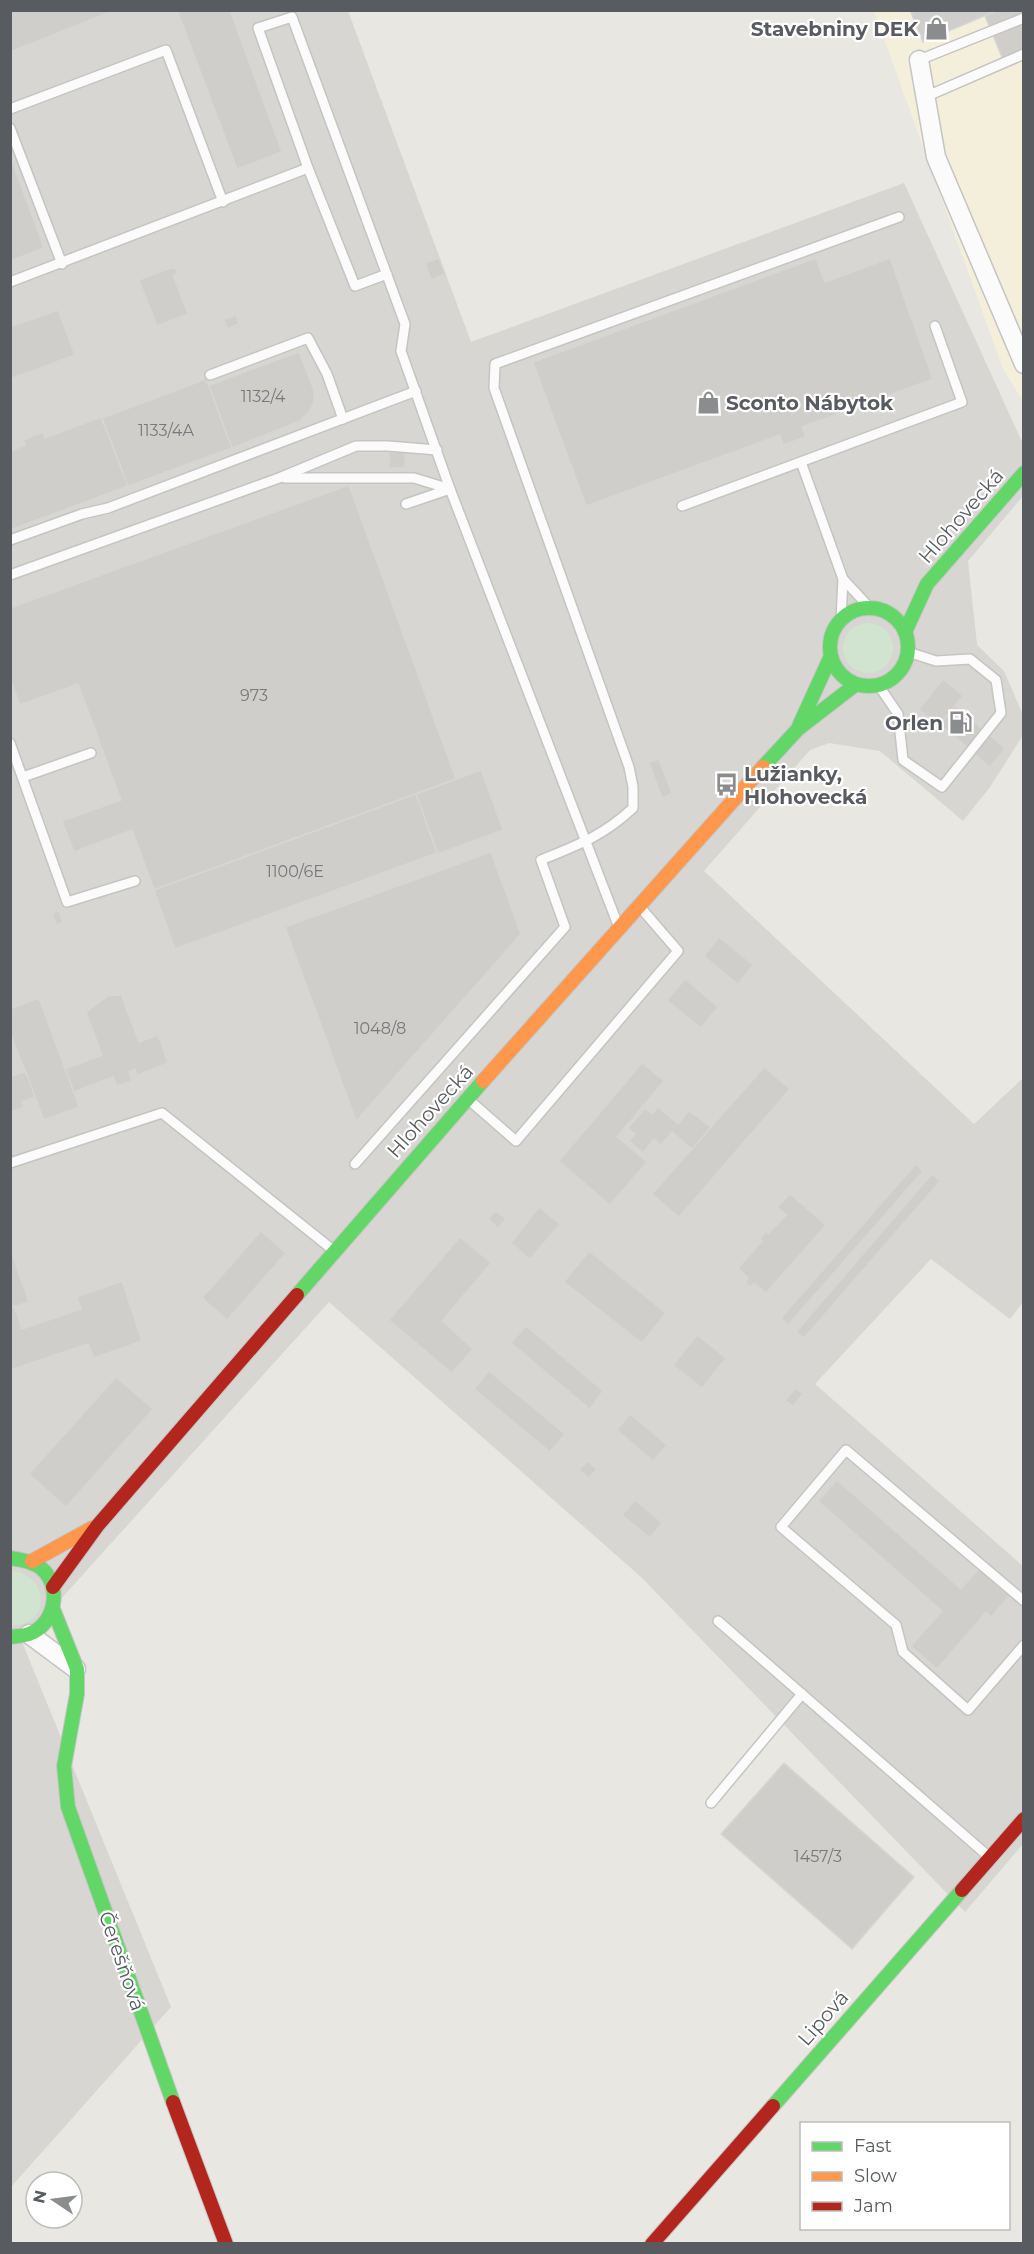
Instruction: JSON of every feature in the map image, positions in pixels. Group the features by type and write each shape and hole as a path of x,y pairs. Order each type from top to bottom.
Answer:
{"main road":[{"name":"Hlohovecká","path":"905,632 927,584 1023,473"},
{"name":"Hlohovecká","path":"798,729 831,658 831,637 841,619 855,610 887,605 927,584"},
{"path":"831,658 838,672 855,685 879,686 895,677 906,661 908,652 905,632 887,605"},
{"name":"Hlohovecká","path":"53,1587 98,1525 467,1099 741,790 798,729 855,685"},
{"name":"Hlohovecká","path":"18,1557 98,1525"},
{"path":"10,1637 29,1634 44,1624 53,1609 53,1587 45,1572 18,1557"},
{"name":"Čerešňová","path":"53,1609 77,1670 77,1694 64,1766 68,1807 153,2049 226,2244"},
{"name":"Lipová","path":"652,2244 1023,1819"}],"street":[{"path":"919,60 936,156 1023,364"},
{"path":"29,1634 77,1670"}],"lane":[{"path":"387,274 355,286 308,168 258,28 292,17 387,274 405,324 401,351 450,489 619,928"},
{"path":"919,60 1023,18"},
{"path":"10,109 166,50 223,202"},
{"path":"925,97 1023,54"},
{"path":"10,128 62,264"},
{"path":"10,282 308,168"},
{"path":"355,1164 565,927 541,860 587,842 613,826 633,808 633,787 629,767 494,388 495,364 899,218"},
{"path":"681,506 962,402 935,326"},
{"path":"210,375 308,338 327,374 343,419"},
{"path":"10,540 82,514 108,508 416,392"},
{"path":"10,575 279,478 356,446 437,450"},
{"path":"801,462 843,579 841,619"},
{"path":"279,478 414,478 450,489"},
{"path":"406,504 450,489"},
{"path":"843,579 887,605"},
{"path":"879,686 898,714 903,760 942,787 1001,713 996,680 970,659 936,662 908,652"},
{"path":"10,743 67,902 135,881"},
{"path":"23,777 91,753"},
{"path":"467,1099 516,1141 678,951 638,906"},
{"path":"10,1163 162,1113 335,1251"},
{"path":"1023,1601 846,1450 781,1527 896,1626 903,1652 968,1710 1023,1645"},
{"path":"718,1621 990,1857"},
{"path":"711,1803 802,1694"}],"shaded area":[{"path":"11,11 348,11 471,342 904,183 1023,444 1023,496 968,561 977,645 1004,671 1023,715 1023,735 990,787 963,821 880,751 829,743 810,750 704,871 974,1124 1023,1078 1023,1302 1010,1319 931,1259 815,1384 1023,1566 1023,1844 965,1912 641,1577 329,1302 22,1642 171,2007 11,2187"},
{"path":"874,11 1023,11 1023,401 1003,369"}],"green space":[{"path":"868,623 877,625 888,634 893,648 891,657 882,668 868,673 859,671 848,662 843,648 845,639 854,628"},
{"path":"10,1571 30,1577 40,1592 39,1610 34,1617 22,1624 11,1625"}],"building":[{"path":"10,10 115,10 10,52"},
{"path":"177,10 230,10 282,152 237,169"},
{"name":"Stavebniny DEK","path":"910,10 998,10 923,42"},
{"path":"998,10 1024,10 1024,59 1006,67 985,16"},
{"path":"10,155 44,248 10,261"},
{"path":"439,258 445,274 431,280 425,263"},
{"name":"Sconto Nábytok","path":"816,258 825,282 890,258 933,379 802,427 806,437 783,445 780,435 586,506 533,362"},
{"path":"175,268 178,274 173,275 188,314 157,326 139,280"},
{"path":"58,310 75,355 10,379 10,327"},
{"path":"236,315 239,324 227,329 224,319"},
{"path":"299,352 314,390 314,402 310,411 300,421 232,448 206,379 209,385"},
{"path":"206,379 232,448 128,486 102,418"},
{"path":"101,417 128,486 10,530 10,451 25,445 23,440 43,432 45,438"},
{"path":"389,452 405,452 405,468 389,468"},
{"path":"349,485 456,779 154,890 132,830 74,852 62,821 121,800 78,684 20,705 10,679 10,608"},
{"path":"943,679 963,696 939,725 919,709"},
{"path":"955,706 1005,748 990,767 940,724"},
{"path":"659,759 672,794 662,798 649,762"},
{"path":"481,770 503,830 438,854 416,794"},
{"path":"416,794 437,853 175,949 154,890"},
{"path":"491,852 521,934 356,1121 285,927"},
{"path":"59,911 63,922 56,925 52,913"},
{"path":"719,937 753,965 738,984 704,956"},
{"path":"685,979 718,1007 701,1028 667,1000"},
{"path":"121,995 139,1042 158,1035 168,1063 137,1075 135,1069 129,1072 132,1081 117,1086 113,1077 74,1092 65,1069 102,1055 86,1012 108,996"},
{"path":"39,998 79,1107 44,1120 10,1032 10,1009"},
{"path":"642,1063 664,1081 617,1137 647,1162 610,1205 559,1161"},
{"path":"764,1067 790,1089 679,1217 652,1194"},
{"path":"26,1072 35,1097 22,1102 24,1107 10,1113 10,1076"},
{"path":"658,1107 678,1124 689,1111 711,1127 692,1149 672,1132 661,1145 654,1139 643,1153 629,1141 635,1134 628,1128 645,1108 652,1114"},
{"path":"916,1164 923,1171 788,1325 781,1318"},
{"path":"932,1174 940,1181 804,1338 796,1332"},
{"path":"790,1194 826,1225 766,1293 754,1283 751,1287 745,1282 748,1278 738,1268 762,1241 760,1239 766,1231 769,1233 786,1215 777,1207"},
{"path":"539,1207 560,1224 530,1259 511,1243"},
{"path":"495,1211 506,1219 498,1228 488,1219"},
{"path":"261,1231 286,1253 227,1320 202,1298"},
{"path":"460,1237 491,1263 442,1321 473,1349 452,1373 389,1320"},
{"path":"10,1248 29,1302 10,1308"},
{"path":"589,1251 666,1313 642,1343 564,1282"},
{"path":"122,1281 142,1341 94,1358 88,1344 10,1370 10,1308 14,1307 22,1329 81,1309 77,1297"},
{"path":"526,1326 603,1391 590,1409 511,1343"},
{"path":"697,1335 726,1358 702,1388 673,1365"},
{"path":"489,1371 565,1434 550,1452 474,1389"},
{"path":"116,1377 153,1409 66,1507 29,1474"},
{"path":"796,1388 803,1394 793,1406 785,1400"},
{"path":"630,1414 667,1445 653,1461 617,1430"},
{"path":"587,1461 597,1469 589,1478 579,1470"},
{"path":"837,1480 961,1589 979,1569 1009,1596 991,1617 986,1612 937,1669 911,1646 942,1611 818,1501"},
{"path":"635,1500 662,1523 650,1538 622,1515"},
{"path":"784,1763 914,1877 852,1949 721,1834"}],"traffic: fast":[{"path":"905,632 927,584 1024,473"},
{"path":"861,608 877,608 891,614 902,625 908,639 908,647 908,655 902,669 891,680 877,686 861,686 847,680 836,669 830,655 830,639 836,625 847,614 861,608"},
{"path":"799,726 830,658"},
{"path":"763,767 798,729 855,685"},
{"path":"297,1295 483,1081"},
{"path":"10,1558 30,1562 41,1568 48,1576 54,1594 50,1614 38,1629 27,1635 10,1637"},
{"path":"53,1609 77,1669 77,1694 64,1766 68,1807 173,2102"},
{"path":"773,2106 962,1890"}],"traffic: slow":[{"path":"483,1081 763,767"},
{"path":"32,1561 92,1528"}],"traffic: jam":[{"path":"53,1587 98,1525 297,1295"},
{"path":"962,1890 1024,1819"},
{"path":"173,2102 226,2244"},
{"path":"652,2244 773,2106"}],"place":[{"name":"Stavebniny DEK","path":"936,29"},
{"name":"Sconto Nábytok","path":"708,403"},
{"name":"Orlen","path":"961,723"},
{"name":"Lužianky, Hlohovecká","path":"726,785"}]}
